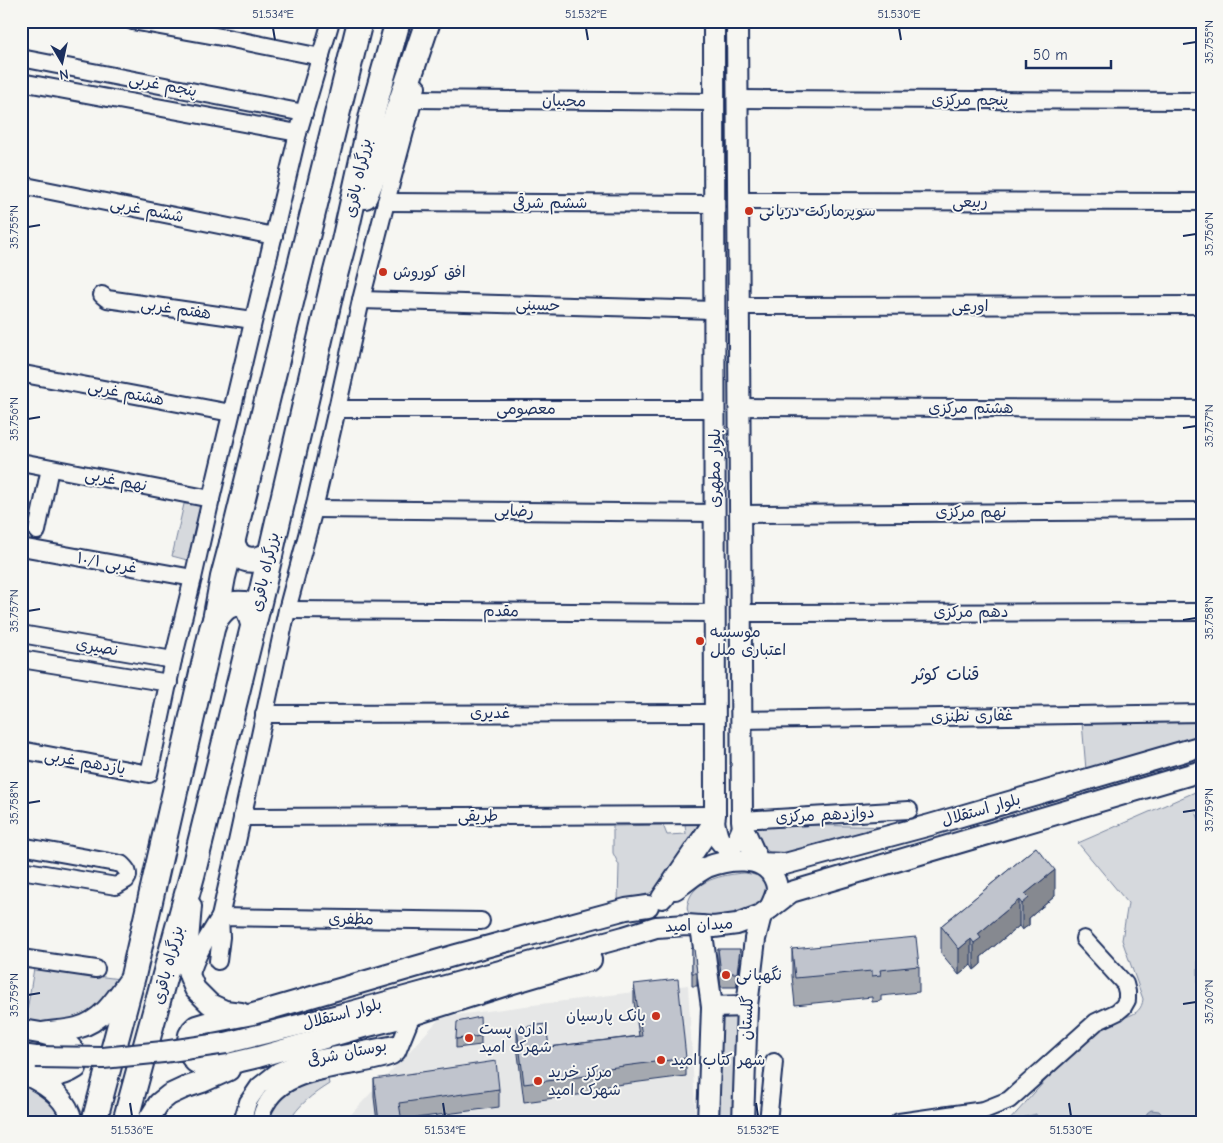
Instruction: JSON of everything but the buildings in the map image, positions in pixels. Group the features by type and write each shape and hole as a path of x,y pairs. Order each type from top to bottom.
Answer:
{"highway":[{"name":"بزرگراه باقری","path":"94,1122 132,976 215,620 223,578 360,21"},
{"name":"بزرگراه باقری","path":"125,1122 193,872 254,624 373,110 398,21"},
{"path":"344,241 368,190 388,140 428,21"},
{"path":"232,543 239,555 248,560 256,560 270,555"},
{"path":"215,620 224,608 236,603 244,604 254,624"}],"main road":[{"name":"بلوار مطهری","path":"714,21 714,818"},
{"name":"بلوار مطهری","path":"737,21 743,824"},
{"name":"بلوار استقلال","path":"759,863 785,864 930,825 1202,746"},
{"name":"بلوار استقلال","path":"766,912 791,892 1202,770"},
{"path":"714,818 720,843 725,846 731,846 737,841 743,824"},
{"path":"656,927 644,939 626,950 412,1015 258,1057 204,1067 189,1054 187,1046 189,1035 196,1026 253,1014 465,952 655,902 714,818"},
{"path":"743,824 759,863 768,868 776,882 776,895 766,912"},
{"path":"837,879 826,876 823,867 824,858 840,849"},
{"name":"میدان امید","path":"655,902 692,876 719,863 743,861 759,863"},
{"path":"193,872 186,964 195,989 210,1004 225,1011 253,1014"},
{"name":"بلوار استقلال","path":"226,1037 608,923 632,915 655,902"},
{"name":"میدان امید","path":"656,927 687,925 714,927 738,924 766,912"},
{"name":"گلستان","path":"743,1122 747,1006 755,939 766,912"},
{"path":"701,926 712,1007 708,1122"},
{"name":"بلوار استقلال","path":"28,1051 226,1037 347,1013 656,927"},
{"path":"72,1122 65,1104 54,1091 44,1084 28,1051 91,1023 110,1007 132,976"},
{"path":"712,1007 747,1006"},
{"path":"147,1122 158,1103 169,1095 258,1057"}],"street":[{"path":"132,21 321,56"},
{"path":"169,683 298,133 331,21"},
{"path":"218,961 221,937 220,917 238,842 287,610 314,509 361,300 414,99 437,21"},
{"name":"پنجم غربی","path":"21,58 304,113"},
{"path":"135,103 139,80"},
{"name":"پنجم غربی","path":"21,82 298,133"},
{"name":"محبیان","path":"414,99 714,102"},
{"name":"پنجم مرکزی","path":"738,99 1202,101"},
{"name":"ششم غربی","path":"21,185 274,236"},
{"name":"ربیعی","path":"738,201 1202,202"},
{"name":"ششم شرقی","path":"386,202 714,204"},
{"name":"هفتم غربی","path":"102,295 107,299 253,320"},
{"name":"حسینی","path":"361,300 714,310"},
{"name":"اورعی","path":"739,306 1202,306"},
{"name":"هشتم غربی","path":"21,374 231,413"},
{"name":"معصومی","path":"337,408 715,410"},
{"name":"هشتم مرکزی","path":"740,408 1202,409"},
{"name":"نهم غربی","path":"21,462 211,499"},
{"path":"37,531 50,468"},
{"name":"رضایی","path":"314,509 715,513"},
{"name":"نهم مرکزی","path":"740,514 1202,511"},
{"name":"۱۰/۱ غربی","path":"21,547 193,578"},
{"name":"مقدم","path":"287,610 715,613"},
{"name":"دهم مرکزی","path":"741,613 1202,612"},
{"name":"نصیری","path":"21,634 174,660"},
{"name":"نصیری","path":"21,659 169,683"},
{"name":"یازدهم غربی","path":"21,750 149,774 169,683"},
{"name":"غدیری","path":"264,714 715,713"},
{"name":"غفاری نطنزی","path":"741,720 1202,713"},
{"name":"دوازدهم مرکزی","path":"743,824 909,810"},
{"name":"طریقی","path":"242,818 714,818"},
{"path":"21,846 121,864 127,869 128,877 123,883 116,886 21,870"},
{"path":"190,977 202,945 220,917"},
{"name":"مظفری","path":"220,917 481,921"},
{"path":"899,1122 984,1110 1009,1100 1096,1022 1123,1007 1127,992 1125,984 1084,940"},
{"path":"21,958 96,969"},
{"path":"364,1027 400,1043 412,1015"},
{"name":"بوستان شرقی","path":"242,1122 248,1102 259,1086 278,1071 299,1062 400,1043"},
{"name":"بوستان شرقی","path":"260,1122 260,1117 270,1098 285,1084 301,1076 388,1058 396,1052 400,1043"},
{"path":"768,1122 774,1062"}],"shaded area":[{"path":"184,504 203,505 191,561 172,556"},
{"path":"1202,717 1202,735 1086,770 1082,722"},
{"path":"1202,789 1202,810 1196,812 1202,827 1202,943 1198,944 1198,987 1202,987 1202,1122 1037,1122 1036,1114 1008,1122 1055,1070 1094,1034 1113,1021 1130,1016 1139,1010 1143,999 1122,940 1128,903 1078,843"},
{"path":"685,824 701,824 665,880 650,893 618,902 619,865 613,853 613,826 663,825 667,835 686,834"},
{"path":"757,824 900,827 785,860 773,855 757,842 753,827"},
{"path":"743,873 754,875 767,882 768,892 758,906 745,914 728,919 692,917 687,905 696,889 702,884 718,877"},
{"path":"34,968 120,979 110,997 76,1023 25,1023"},
{"name":"مرکز خرید شهرک امید","path":"688,985 696,1122 344,1122 441,1017"},
{"path":"721,1016 738,1016 735,1122 715,1122"},
{"path":"327,1074 329,1084 306,1100 289,1122 266,1122 277,1095"},
{"path":"21,1083 42,1087 69,1122 21,1122"},
{"path":"1151,1110 1159,1111 1165,1118 1165,1122 1145,1122 1147,1113"}],"place":[{"name":"سوپرمارکت دریانی","path":"749,211"},
{"name":"افق کوروش","path":"383,272"},
{"name":"موسسه اعتباری ملل","path":"700,641"},
{"name":"نگهبانی","path":"726,975"},
{"name":"بانک پارسیان","path":"656,1016"},
{"name":"اداره پست شهرک امید","path":"469,1038"},
{"name":"شهر کتاب امید","path":"661,1060"},
{"name":"مرکز خرید شهرک امید","path":"538,1081"}],"district":[{"name":"قنات کوثر","path":"946,674"}]}
